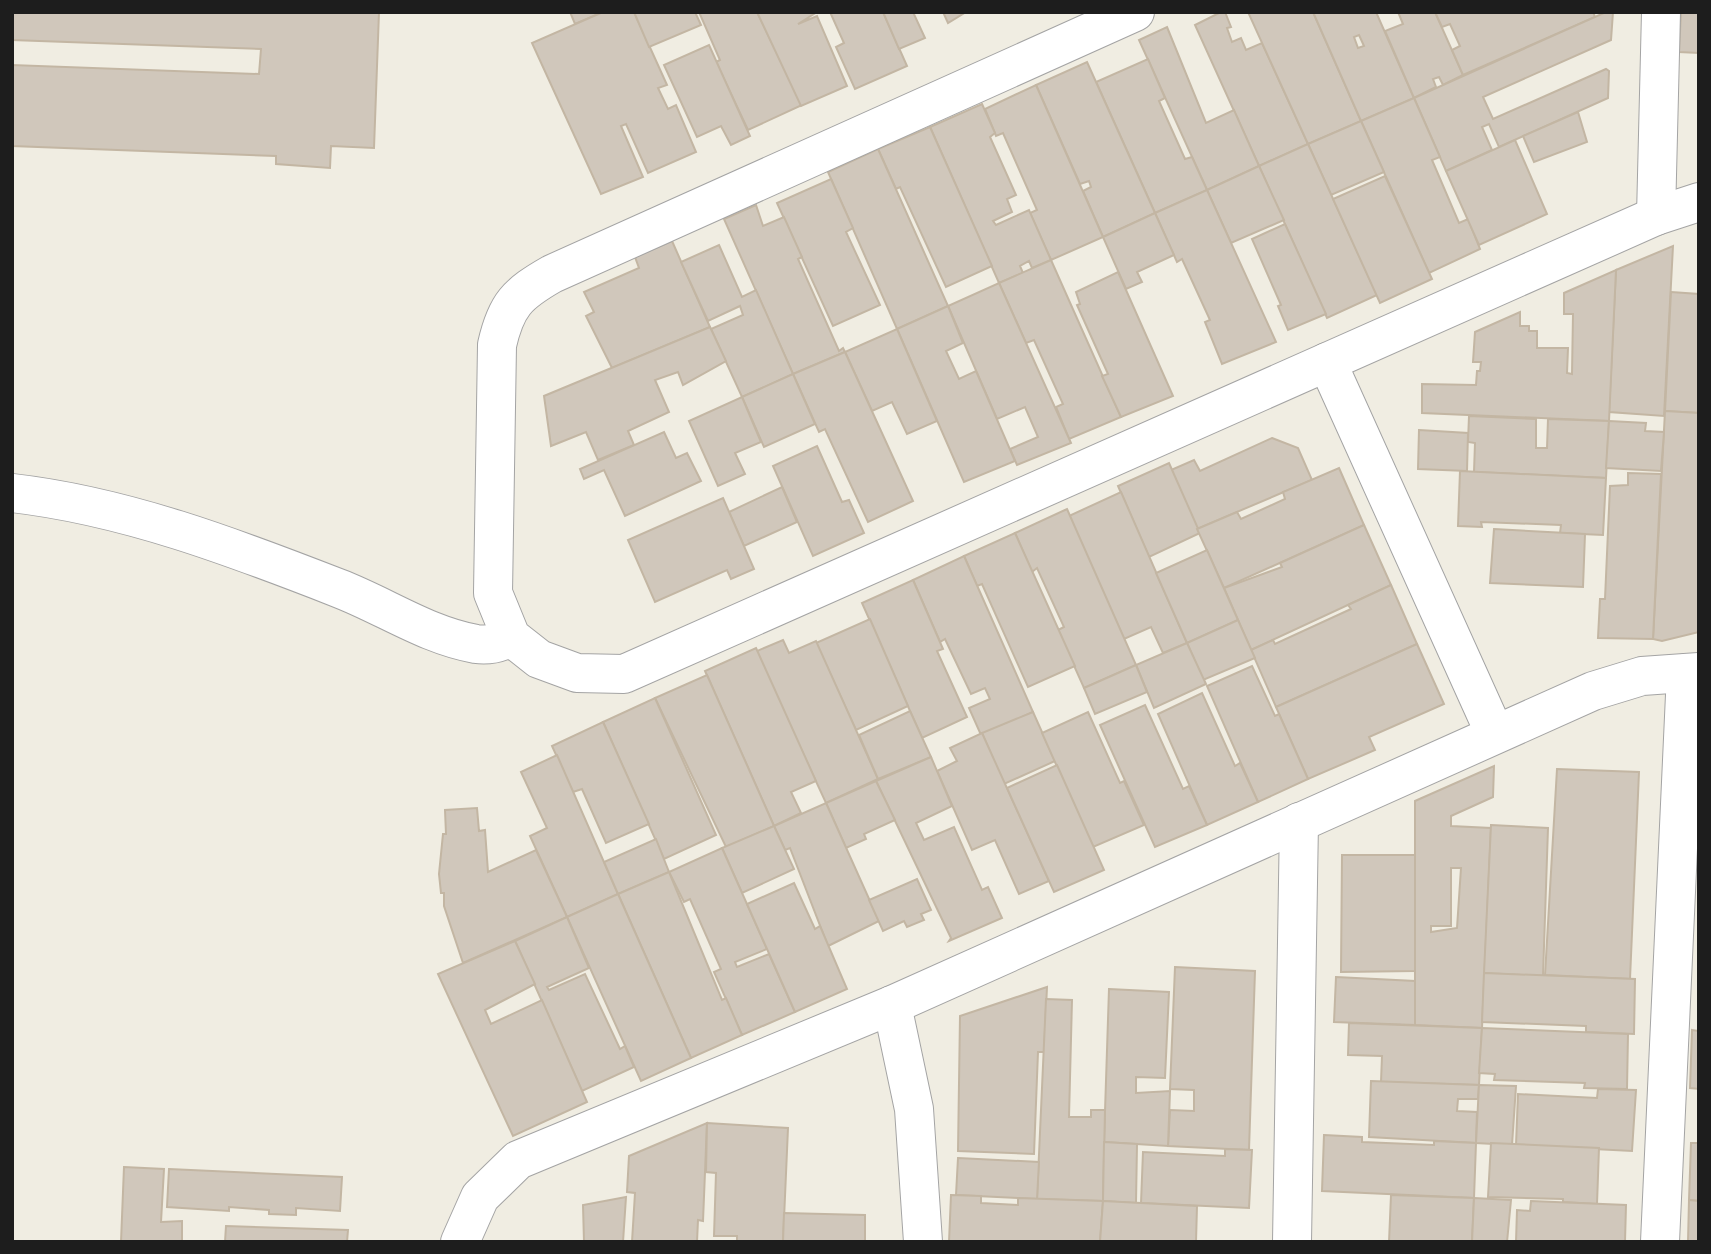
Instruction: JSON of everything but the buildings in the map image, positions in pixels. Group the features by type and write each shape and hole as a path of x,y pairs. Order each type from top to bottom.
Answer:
{"street":[{"path":"1135,12 552,274 520,295 503,321 497,359 493,593 511,637 538,659 577,673 624,674 1656,216 1699,202"},
{"path":"1656,216 1661,12"},
{"path":"1326,362 1495,734"},
{"path":"12,493 133,514 341,589 437,634 478,644 498,644 511,637"},
{"path":"460,1242 480,1197 518,1160 891,1005 1593,691 1642,676 1693,672 1660,1242"},
{"path":"1292,1242 1298,822"},
{"path":"891,1005 914,1109 923,1242"}]}
